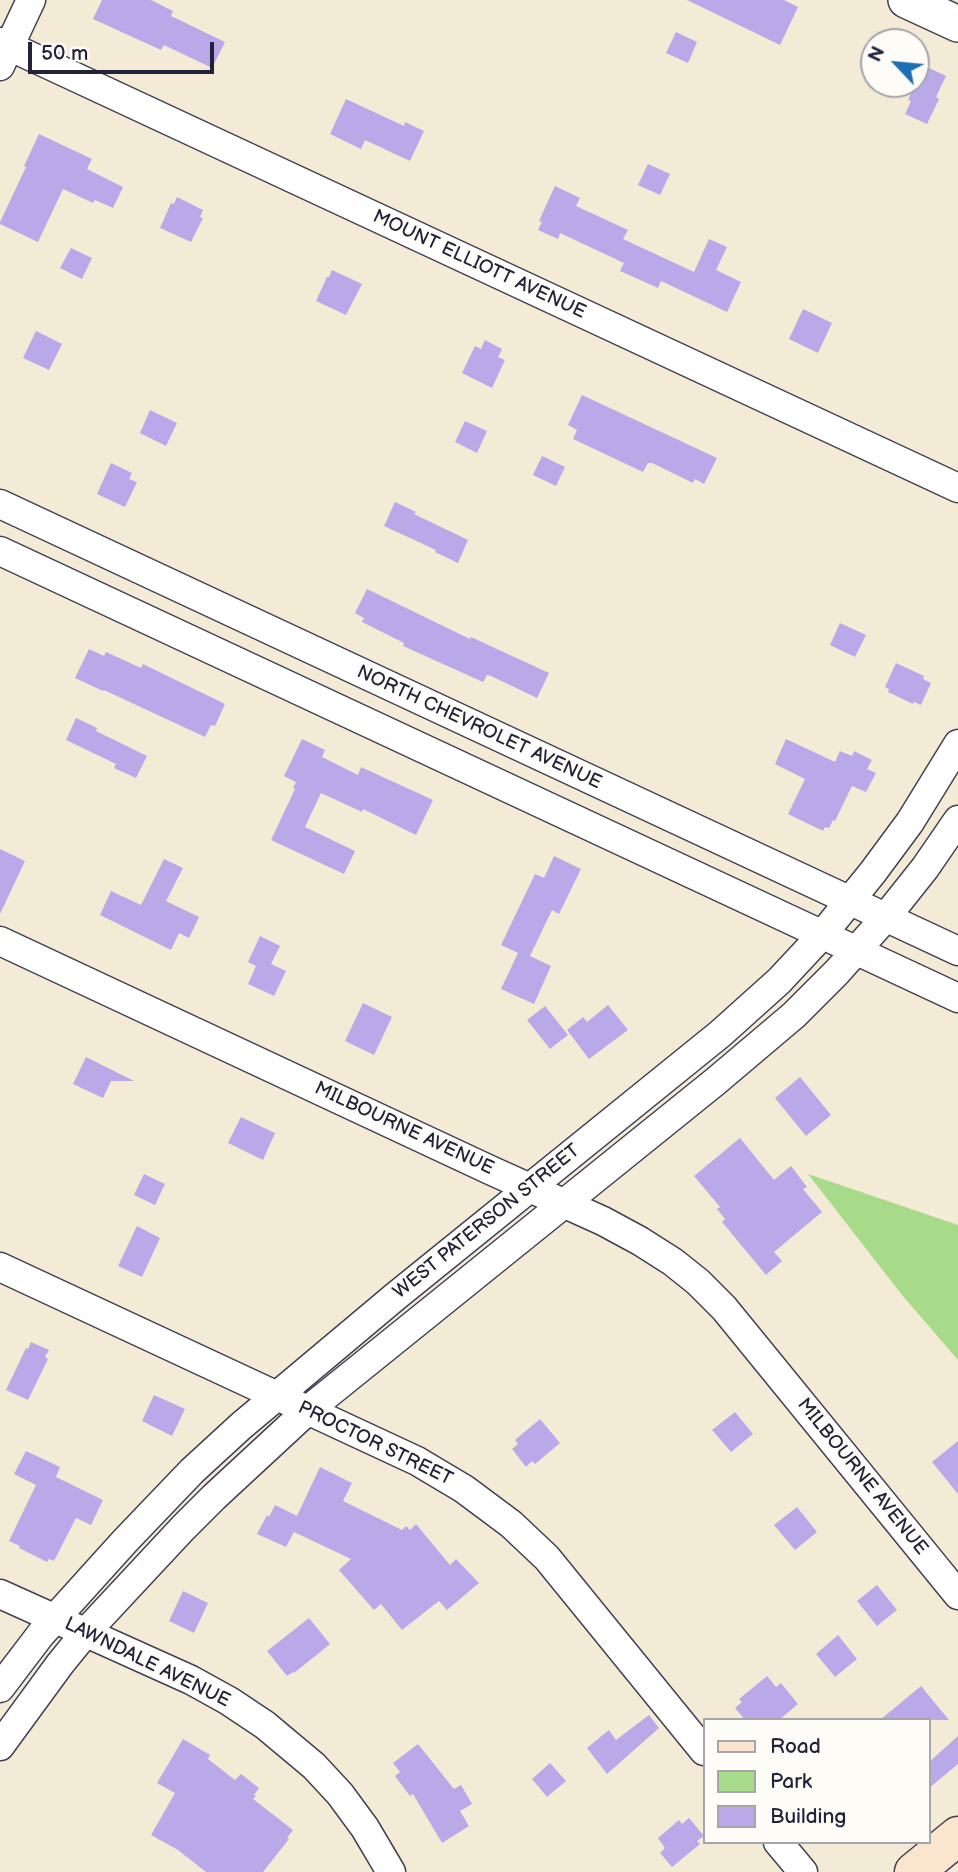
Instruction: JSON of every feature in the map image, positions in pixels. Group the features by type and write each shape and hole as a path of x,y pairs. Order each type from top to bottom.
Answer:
{"main road":[{"path":"914,1872 958,1836"}],"street":[{"path":"3,52 31,0"},
{"path":"906,0 958,24"},
{"name":"MOUNT ELLIOTT AVENUE","path":"3,52 958,488"},
{"name":"NORTH CHEVROLET AVENUE","path":"0,505 958,951"},
{"path":"0,551 958,998"},
{"path":"310,696 328,657"},
{"name":"WEST PATERSON STREET","path":"0,1688 54,1619 173,1491 276,1396 737,1020 779,981 822,935 910,822 958,744"},
{"name":"WEST PATERSON STREET","path":"0,1746 86,1632 183,1528 308,1410 773,1034 857,951 925,868 958,820"},
{"name":"MILBOURNE AVENUE","path":"0,941 565,1203 640,1241 685,1271 712,1296 754,1344 958,1595"},
{"name":"PROCTOR STREET","path":"0,1267 308,1410 432,1470 464,1489 535,1545 702,1749"},
{"name":"LAWNDALE AVENUE","path":"0,1594 211,1690 239,1707 283,1739 340,1794 365,1828 391,1872"},
{"path":"780,1844 803,1872"}],"green space":[{"path":"808,1174 958,1225 958,1360 902,1295"}],"building":[{"path":"102,0 151,0 173,11 171,16 225,42 212,68 164,45 161,50 93,19"},
{"path":"687,0 784,0 798,7 780,45"},
{"path":"676,32 697,42 688,63 666,53"},
{"path":"930,68 946,76 927,124 905,114 911,101 908,100 930,98"},
{"path":"346,99 404,126 405,122 424,131 410,161 365,140 361,149 330,134"},
{"path":"39,134 92,159 87,169 123,187 113,208 95,200 93,203 63,189 38,242 0,222"},
{"path":"648,164 670,174 660,195 638,185"},
{"path":"555,186 580,198 576,206 628,230 623,239 694,272 709,239 727,247 716,270 741,282 727,312 661,281 658,288 620,271 624,263 560,233 558,239 538,230 542,222 539,221"},
{"path":"177,197 203,210 200,217 203,218 191,242 160,228 171,203 174,204"},
{"path":"71,248 92,258 82,279 60,268"},
{"path":"332,270 362,284 346,315 316,301"},
{"path":"803,309 832,323 818,353 789,339"},
{"path":"36,331 62,344 49,370 23,358"},
{"path":"485,340 502,349 498,357 505,360 492,388 462,373 475,346 481,349"},
{"path":"582,395 717,458 704,484 695,479 693,483 652,463 648,463 643,472 573,439 577,430 568,425"},
{"path":"150,410 177,423 166,446 140,433"},
{"path":"465,421 487,431 477,453 455,442"},
{"path":"542,456 565,467 556,486 533,475"},
{"path":"111,463 132,473 129,479 137,482 125,507 97,494"},
{"path":"395,502 468,540 458,563 384,526"},
{"path":"367,589 470,639 471,637 549,673 537,698 491,676 487,675 483,682 403,646 404,643 362,622 364,618 355,613"},
{"path":"840,623 866,635 855,657 830,645"},
{"path":"89,649 104,656 106,652 141,668 143,664 225,704 215,726 211,725 205,737 75,678"},
{"path":"896,663 924,676 923,679 931,683 921,705 888,692 889,689 885,687"},
{"path":"76,718 147,756 136,778 114,768 116,764 66,740"},
{"path":"302,739 325,750 322,757 358,775 361,767 433,800 416,835 363,809 362,812 321,793 305,827 355,851 344,874 271,840 295,789 293,788 296,782 284,776"},
{"path":"786,739 835,762 840,751 852,756 854,751 872,760 867,769 876,773 866,792 852,786 835,821 823,831 788,814 805,779 775,764"},
{"path":"0,849 25,861 0,914"},
{"path":"554,856 581,869 559,914 552,910 530,956 551,966 534,1004 501,989 518,953 501,945 535,874 544,878"},
{"path":"164,859 183,868 166,901 199,917 189,938 179,933 171,950 100,915 111,891 141,905"},
{"path":"260,936 280,946 271,964 286,971 274,996 248,984 256,966 248,962"},
{"path":"363,1003 392,1017 374,1055 345,1041"},
{"path":"608,1005 628,1030 589,1059 567,1030 583,1017 587,1022"},
{"path":"545,1006 568,1035 550,1049 527,1020"},
{"path":"86,1057 134,1081 111,1081 103,1098 73,1084"},
{"path":"800,1077 831,1115 806,1136 775,1098"},
{"path":"241,1117 275,1133 263,1160 228,1143"},
{"path":"740,1138 774,1180 791,1166 807,1187 803,1189 822,1212 774,1252 782,1261 766,1275 722,1222 725,1219 717,1209 720,1207 694,1176"},
{"path":"144,1174 165,1184 155,1205 134,1195"},
{"path":"137,1226 160,1238 142,1277 118,1266"},
{"path":"31,1342 49,1350 45,1357 48,1359 28,1400 6,1390"},
{"path":"154,1395 185,1409 172,1436 142,1421"},
{"path":"735,1412 753,1434 731,1452 712,1430"},
{"path":"540,1419 560,1443 535,1464 532,1461 526,1467 512,1449 518,1444 515,1440"},
{"path":"958,1441 958,1494 932,1462"},
{"path":"26,1451 60,1467 56,1477 103,1500 91,1525 76,1518 54,1561 49,1559 47,1562 9,1541 36,1485 14,1474"},
{"path":"320,1467 352,1483 343,1501 402,1530 406,1526 410,1530 416,1524 450,1565 456,1559 479,1583 447,1610 439,1601 402,1630 381,1604 374,1610 339,1570 351,1559 294,1532 286,1547 257,1534 275,1505 297,1516"},
{"path":"797,1507 817,1532 795,1550 774,1525"},
{"path":"877,1585 897,1610 877,1626 857,1601"},
{"path":"183,1591 208,1603 194,1633 169,1621"},
{"path":"309,1618 330,1644 287,1676 267,1651"},
{"path":"838,1635 857,1659 835,1677 816,1654"},
{"path":"767,1676 776,1687 781,1683 798,1704 781,1718 743,1718 735,1708 742,1702 739,1699"},
{"path":"921,1686 949,1720 930,1718 882,1718"},
{"path":"649,1715 659,1728 607,1774 587,1748 609,1730 616,1740"},
{"path":"958,1736 958,1764 930,1787 930,1761"},
{"path":"183,1739 210,1755 208,1759 235,1780 241,1774 259,1788 253,1799 293,1830 263,1872 206,1872 178,1850 151,1835 175,1793 157,1783"},
{"path":"418,1744 454,1789 461,1785 472,1804 460,1811 469,1826 442,1843 413,1794 410,1796 395,1776 400,1772 393,1763"},
{"path":"550,1763 566,1781 547,1797 532,1779"},
{"path":"689,1818 702,1834 702,1837 697,1841 700,1844 672,1867 660,1853 665,1848 658,1838 679,1820 682,1824"}]}
